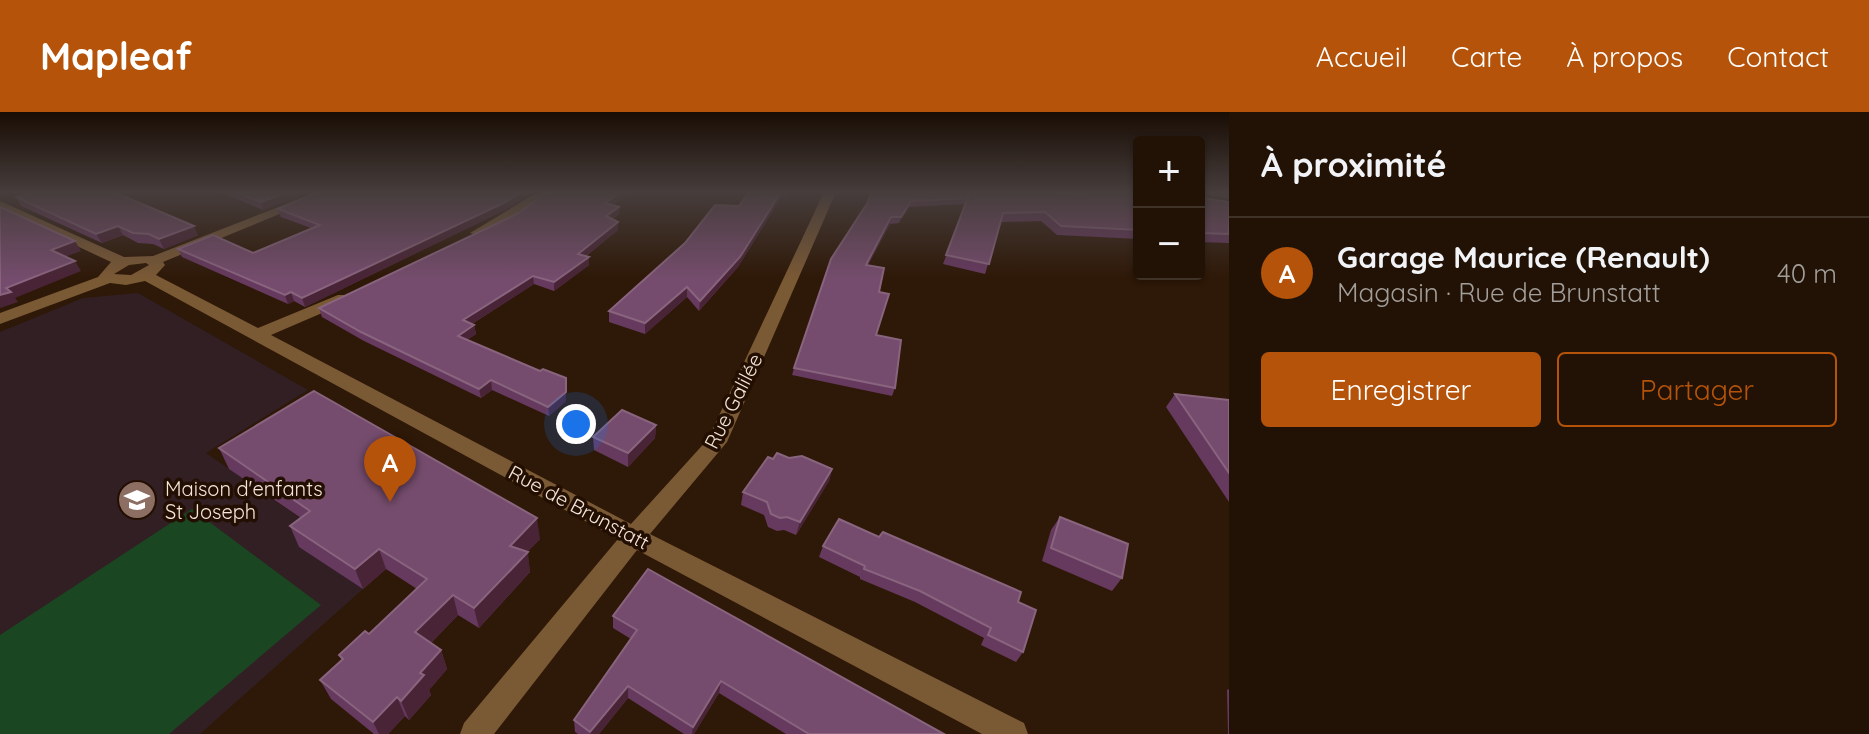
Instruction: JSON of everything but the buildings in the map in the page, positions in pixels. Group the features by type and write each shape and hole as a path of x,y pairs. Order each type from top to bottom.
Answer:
{"street":[{"path":"33,221 122,262"},
{"path":"0,319 108,279 129,280 260,221"},
{"path":"456,243 501,221"},
{"name":"Rue Galilée","path":"475,734 634,537 717,442 817,221"},
{"path":"108,279 106,273 122,262 137,259 151,268"},
{"name":"Rue de Brunstatt","path":"151,268 259,334 634,537 1013,734"},
{"path":"259,334 356,292"}],"shaded area":[{"name":"Maison d'enfants St Joseph","path":"138,293 308,390 206,453 319,531 363,589 200,734 0,734 0,332 83,298"}],"green space":[{"path":"192,509 321,605 169,734 0,734 0,635"}],"place":[{"name":"Maison d'enfants St Joseph","path":"137,500"},
{"name":"Garage Maurice (Renault)","path":"390,502"}]}
